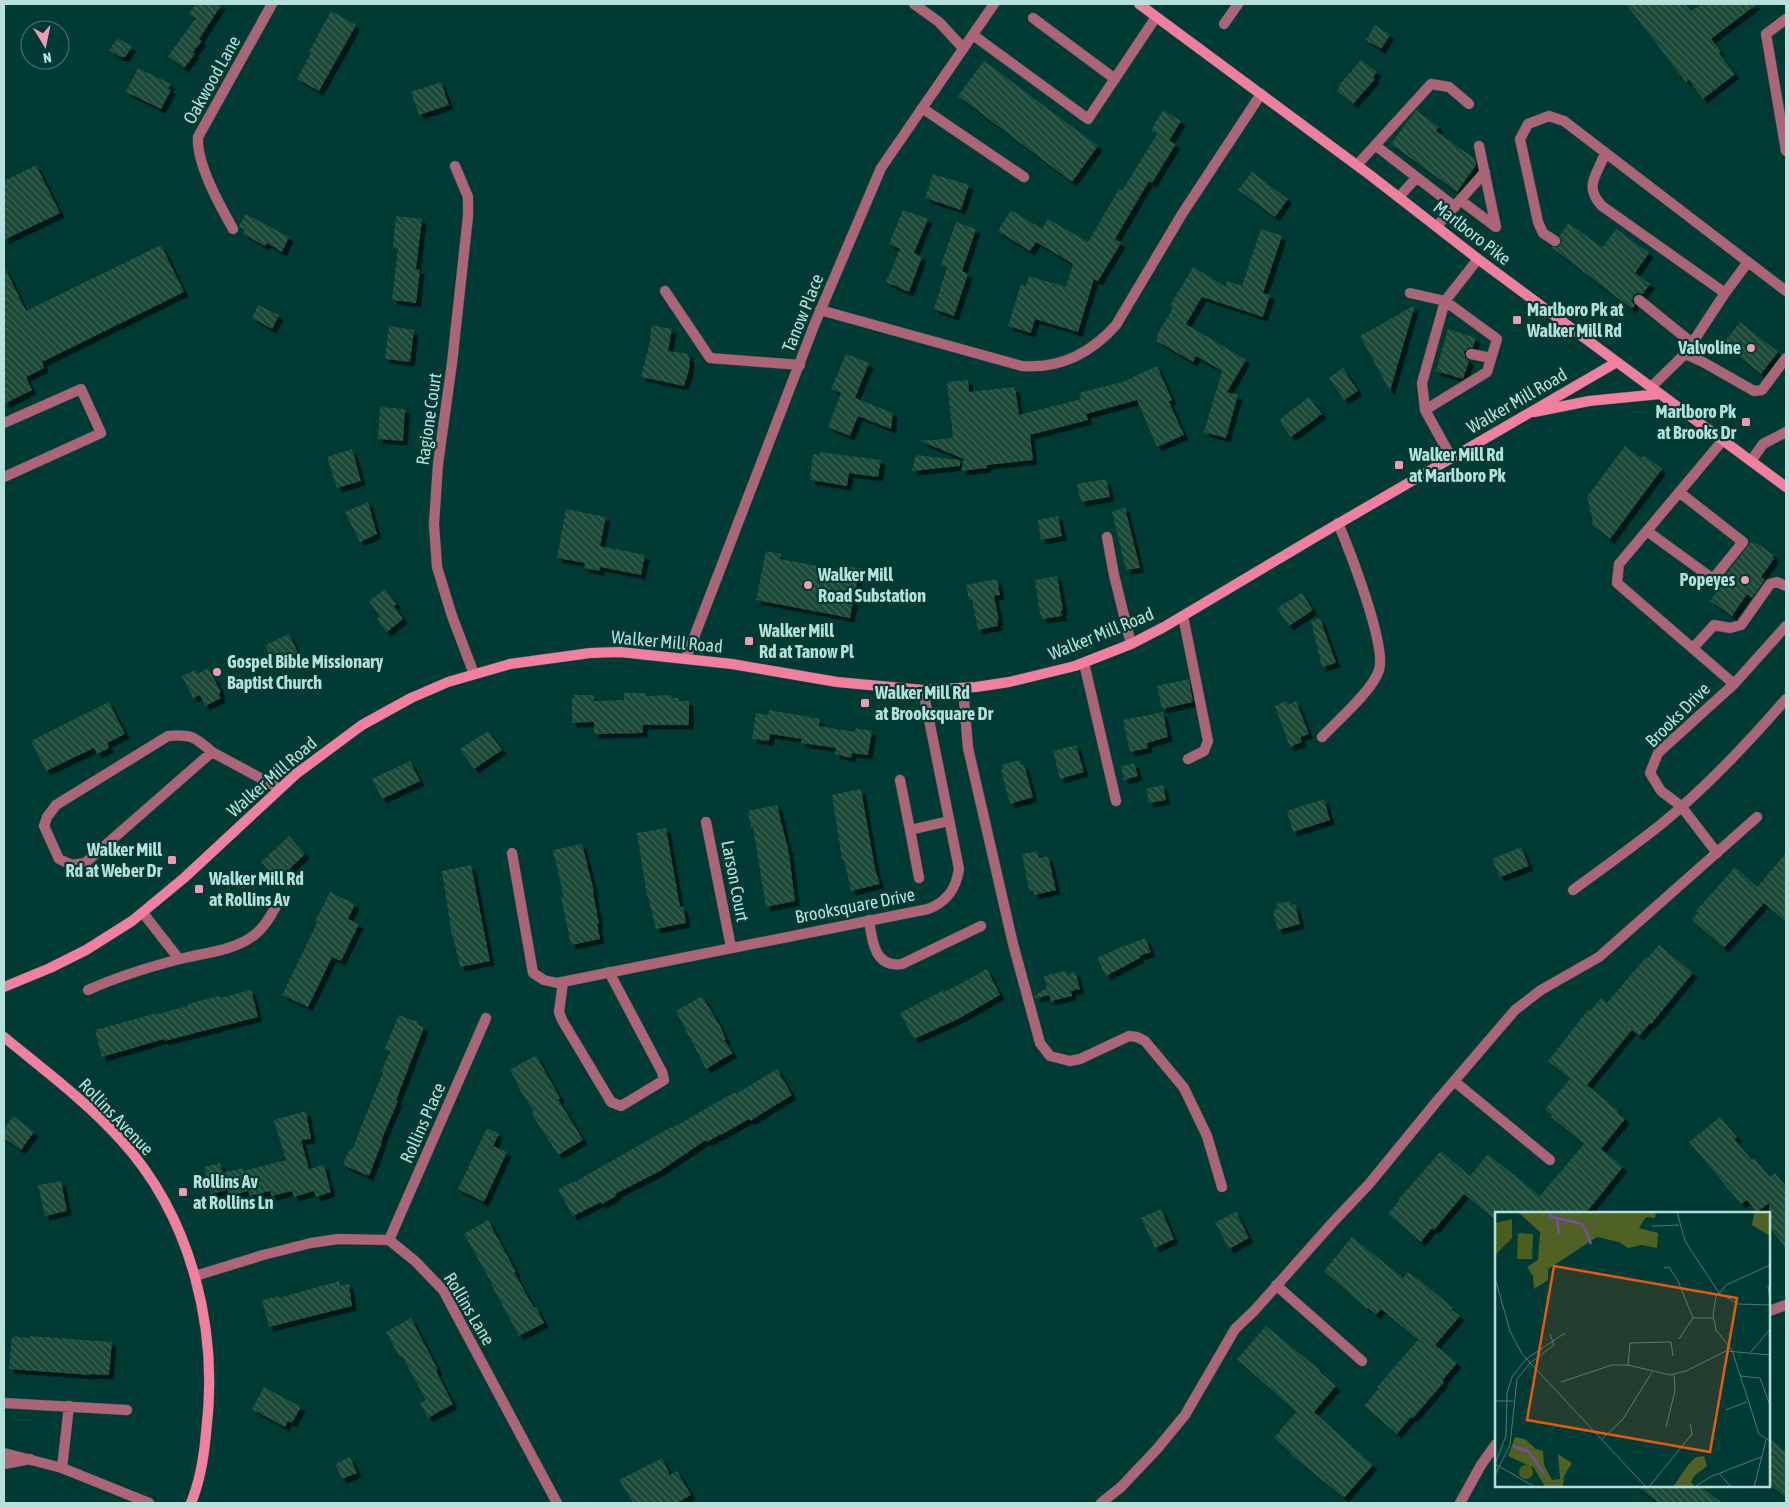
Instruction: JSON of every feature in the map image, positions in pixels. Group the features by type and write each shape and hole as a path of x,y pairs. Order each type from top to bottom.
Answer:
{"street":[{"name":"Oakwood Lane","path":"233,230 199,155 198,137 272,4"},
{"path":"914,4 939,22 963,48"},
{"name":"Tanow Place","path":"686,658 820,310 881,168 993,4"},
{"name":"Marlboro Pike","path":"1139,4 1357,165 1478,259 1786,488"},
{"path":"1224,24 1238,4"},
{"path":"972,35 1088,119 1156,16"},
{"path":"1033,18 1114,79"},
{"path":"1786,19 1766,34 1786,151"},
{"path":"1357,165 1431,84 1450,87 1468,104"},
{"path":"820,310 1022,366 1034,367 1072,359 1103,339 1116,325 1182,214 1261,94"},
{"path":"922,108 1024,177"},
{"path":"1555,241 1543,233 1538,222 1520,139 1528,124 1549,116 1564,121 1786,291"},
{"path":"1375,145 1416,178 1496,228 1479,146"},
{"path":"1605,152 1594,178 1592,191 1595,199 1602,206 1725,293"},
{"name":"Ragione Court","path":"455,166 468,197 468,216 452,363 438,464 434,524 437,567 452,616 474,674"},
{"path":"1437,226 1485,172"},
{"path":"1399,197 1416,178"},
{"path":"1451,457 1425,410 1422,383 1438,343 1445,301 1478,259"},
{"path":"1651,388 1685,354 1748,262"},
{"path":"665,291 710,358 800,365"},
{"path":"1410,293 1445,301 1497,339 1487,372 1425,410"},
{"path":"1639,300 1692,343"},
{"path":"1471,354 1492,358"},
{"path":"1685,354 1754,391 1762,390 1786,358"},
{"name":"Walker Mill Road","path":"4,988 86,950 143,913 222,843 279,788 362,725 411,698 448,682 510,664 590,653 620,652 732,664 837,682 923,690 963,688 1009,682 1047,674 1084,663 1131,644 1183,616 1338,523 1617,362"},
{"path":"4,423 81,388 101,433 4,477"},
{"path":"1526,414 1589,401 1660,394"},
{"path":"1751,462 1763,444 1786,432"},
{"path":"1722,440 1619,564 1617,583 1734,684"},
{"path":"1647,531 1712,579 1743,542 1679,492"},
{"path":"1322,737 1370,685 1379,670 1380,659 1374,626 1353,559 1338,523"},
{"path":"1107,537 1131,644"},
{"path":"1693,648 1714,624 1730,628 1741,625 1770,584 1777,582 1786,586"},
{"path":"1183,616 1208,741 1204,751 1188,759"},
{"name":"Brooks Drive","path":"1681,806 1661,791 1650,773 1658,753 1734,684 1786,626"},
{"path":"1084,663 1116,801"},
{"path":"963,688 968,748 1013,944 1040,1042 1050,1056 1070,1061 1080,1059 1129,1036 1145,1041 1184,1088 1207,1136 1222,1187"},
{"name":"Brooksquare Drive","path":"560,982 938,905 950,894 956,883 959,869 923,690"},
{"path":"1573,890 1659,826 1747,744 1786,698"},
{"path":"212,752 85,863 72,865 59,859 44,826 47,817 56,805 168,736 184,735 197,739 212,752 279,788"},
{"path":"900,780 919,878"},
{"path":"1681,806 1717,853"},
{"path":"1101,1503 1121,1487 1185,1416 1235,1329 1254,1311 1369,1184 1454,1081 1521,1005 1541,990 1599,957 1757,817"},
{"path":"910,830 950,820"},
{"name":"Larson Court","path":"706,822 731,947"},
{"path":"512,853 533,973 544,980 560,982 559,1012 562,1020 611,1102 621,1106 664,1080 662,1072 609,972"},
{"path":"88,990 105,982 179,959 226,948 252,937 267,921 276,906"},
{"path":"143,913 179,959"},
{"path":"869,920 872,939 879,956 885,963 893,966 902,964 981,926"},
{"name":"Rollins Place","path":"389,1240 486,1018"},
{"name":"Rollins Avenue","path":"4,1037 92,1110 121,1140 144,1168 168,1207 195,1276 209,1350 210,1382 204,1453 191,1503"},
{"path":"1454,1081 1550,1160"},
{"path":"195,1276 263,1254 311,1243 338,1239 389,1240"},
{"name":"Rollins Lane","path":"389,1240 415,1261 443,1290 557,1503"},
{"path":"1276,1285 1362,1361"},
{"path":"1770,1311 1786,1305"},
{"path":"4,1403 127,1410"},
{"path":"62,1468 69,1406"},
{"path":"1460,1503 1480,1465 1495,1445"},
{"path":"4,1453 62,1468 149,1503"},
{"path":"4,1464 31,1459"}],"building":[{"path":"196,4 222,4 199,39 202,41 193,52 195,54 184,68 168,56 196,18 189,14"},
{"path":"1626,4 1685,4 1691,11 1702,4 1757,4 1711,39 1735,74 1703,99 1689,80 1686,82"},
{"path":"331,11 356,25 319,91 297,79"},
{"path":"1375,25 1390,35 1381,49 1366,40"},
{"path":"118,38 132,47 125,57 120,57 109,50"},
{"path":"1361,60 1377,72 1373,77 1375,79 1353,104 1337,91 1339,85"},
{"path":"984,61 1098,146 1072,182 958,96"},
{"path":"138,68 171,84 168,88 171,90 161,109 126,92"},
{"path":"441,82 449,105 419,115 411,92"},
{"path":"1163,110 1181,121 1169,141 1176,144 1152,183 1149,181 1115,239 1121,243 1098,281 1094,279 1078,332 1035,319 1031,333 1008,326 1021,284 1026,286 1029,276 1066,287 1073,264 1036,242 1030,251 998,231 1011,210 1042,229 1048,219 1088,242 1119,189 1122,191 1157,134 1151,130"},
{"path":"1416,110 1439,127 1436,131 1475,159 1476,165 1457,192 1391,144"},
{"path":"36,165 60,213 4,240 4,181"},
{"path":"1252,172 1288,199 1275,217 1238,190"},
{"path":"933,174 969,185 961,210 925,198"},
{"path":"903,210 928,219 914,253 922,257 909,292 886,282 900,249 889,244"},
{"path":"246,214 289,237 282,252 267,243 265,246 243,234 245,230 239,226"},
{"path":"396,216 422,219 416,269 420,270 416,303 392,300 398,248 393,248"},
{"path":"956,222 976,229 962,271 968,274 954,316 934,309 947,267 941,265"},
{"path":"1569,223 1602,248 1616,229 1649,253 1635,273 1650,284 1643,294 1637,293 1633,296 1632,302 1635,305 1632,309 1551,247 1558,247 1560,245 1562,241 1559,236"},
{"path":"1261,229 1282,236 1263,293 1270,295 1263,317 1202,297 1186,324 1246,360 1227,392 1238,395 1226,438 1204,432 1222,371 1196,356 1193,362 1157,341 1157,335 1173,308 1170,306 1193,267 1226,287 1227,281 1242,286"},
{"path":"161,245 184,292 42,362 44,368 26,377 32,390 4,404 4,266 26,311"},
{"path":"258,305 279,315 272,329 252,318"},
{"path":"1415,305 1390,391 1360,336"},
{"name":"Valvoline","path":"1740,322 1778,352 1761,374 1723,344"},
{"path":"652,325 672,329 668,351 689,354 689,370 684,386 641,377 651,338"},
{"path":"389,326 414,330 410,362 385,359"},
{"path":"1448,329 1476,338 1473,347 1468,348 1464,352 1465,357 1469,361 1463,379 1436,371"},
{"path":"846,354 869,363 855,398 893,413 891,429 858,416 850,436 828,427 841,393 831,389"},
{"path":"1157,366 1172,400 1169,402 1184,435 1157,447 1137,400 1086,414 1088,420 1030,435 1033,460 987,465 987,468 961,471 964,459 920,441 953,438 947,382 968,380 969,392 1015,387 1019,415 1081,399 1079,393 1122,382"},
{"path":"1343,368 1358,391 1344,400 1329,378"},
{"path":"1309,397 1322,414 1291,437 1279,420"},
{"path":"380,407 405,409 403,441 378,439"},
{"path":"1625,446 1641,458 1644,455 1662,469 1610,539 1591,524 1593,521 1587,497"},
{"path":"352,449 361,481 337,488 327,457"},
{"path":"820,452 881,460 878,477 849,473 847,486 810,480 813,454 820,455"},
{"path":"916,455 960,460 960,466 912,471"},
{"path":"1106,479 1110,497 1081,502 1077,484"},
{"path":"368,502 377,534 360,542 345,512"},
{"path":"1125,508 1140,568 1126,570 1112,511"},
{"path":"566,509 606,517 600,546 645,555 641,575 600,567 599,571 584,568 585,563 557,558"},
{"path":"1058,516 1062,536 1041,540 1038,520"},
{"name":"Popeyes","path":"1751,542 1754,544 1755,542 1774,555 1772,558 1774,559 1761,577 1765,580 1752,598 1747,594 1732,616 1710,601 1726,578 1724,577"},
{"name":"Walker Mill Road Substation","path":"766,551 781,554 780,559 843,571 844,566 860,568 850,618 756,600"},
{"path":"1057,576 1063,610 1061,611 1062,616 1042,619 1035,580"},
{"path":"997,579 1000,595 994,596 999,621 997,621 998,626 978,630 972,600 969,600 966,585"},
{"path":"385,589 397,604 394,606 403,619 387,632 377,619 380,617 369,601"},
{"path":"1302,593 1313,610 1289,626 1277,608"},
{"path":"1320,618 1336,663 1322,667 1311,621"},
{"path":"289,634 298,653 274,664 265,645"},
{"path":"208,668 221,692 219,693 221,698 205,706 200,695 193,698 182,676 195,670 197,674"},
{"path":"1189,679 1193,702 1162,709 1157,686"},
{"path":"624,693 646,693 646,696 671,695 672,698 678,698 678,701 689,701 689,725 643,725 643,733 594,734 594,722 572,723 572,698 574,698 574,695 594,695 594,701 624,700"},
{"path":"1286,701 1288,705 1296,701 1309,734 1300,737 1302,742 1290,747 1275,706"},
{"path":"109,702 125,734 107,743 109,748 97,754 94,748 46,771 31,741"},
{"path":"769,710 820,719 819,726 855,732 856,728 872,731 868,755 852,753 851,758 835,754 836,748 801,743 802,739 770,734 769,741 752,739 756,713 768,715"},
{"path":"1163,712 1168,737 1147,743 1148,748 1130,752 1123,720"},
{"path":"488,731 502,750 474,769 460,749"},
{"path":"1076,745 1084,772 1060,779 1053,751"},
{"path":"1020,760 1021,765 1024,764 1033,797 1010,804 1001,770 1003,769 1002,765"},
{"path":"410,761 420,781 382,799 372,779"},
{"path":"1134,763 1138,776 1124,780 1121,766"},
{"path":"1163,785 1166,800 1149,803 1146,789"},
{"path":"861,789 875,869 880,884 851,891 844,859 842,860 832,795"},
{"path":"1324,799 1330,820 1293,832 1287,811"},
{"path":"777,805 789,853 795,901 766,907 753,827 751,827 748,811"},
{"path":"666,828 680,907 683,906 686,923 656,929 647,897 637,833"},
{"path":"289,836 305,854 278,880 261,862"},
{"path":"582,844 594,891 600,939 571,945 561,897 564,897 553,850"},
{"path":"1521,847 1529,866 1500,877 1492,859"},
{"path":"1038,851 1039,858 1048,856 1056,890 1034,895 1033,890 1029,891 1022,854"},
{"path":"1786,853 1786,922 1764,903 1724,948 1692,920 1698,912 1696,911 1735,867 1757,887"},
{"path":"471,865 490,961 460,967 452,936 442,871"},
{"path":"330,892 355,904 348,919 359,924 341,961 332,957 308,1007 282,995"},
{"path":"1290,901 1291,905 1295,904 1300,924 1278,930 1273,910 1277,909 1276,904"},
{"path":"1145,938 1151,952 1139,956 1140,958 1106,976 1097,958"},
{"path":"1659,945 1693,973 1639,1036 1632,1030 1587,1085 1625,1119 1601,1149 1623,1167 1587,1212 1495,1212 1495,1220 1464,1194 1434,1230 1432,1228 1421,1242 1388,1214 1441,1151 1470,1176 1488,1154 1540,1196 1584,1144 1551,1117 1552,1115 1545,1109 1570,1079 1548,1061 1588,1010 1590,1011 1601,998 1607,1003 1646,957 1648,958"},
{"path":"987,969 1000,995 958,1019 914,1039 900,1013"},
{"path":"1066,971 1067,976 1075,971 1080,989 1071,991 1072,996 1051,1001 1049,995 1035,998 1034,996 1047,988 1044,976"},
{"path":"251,990 258,1017 164,1041 164,1039 102,1057 95,1030 219,996 220,998"},
{"path":"702,996 719,1024 726,1039 724,1040 733,1053 706,1069 676,1011"},
{"path":"399,1015 418,1022 417,1024 424,1027 369,1176 343,1165 350,1149 352,1150 383,1072 381,1072 390,1051 384,1050"},
{"path":"536,1055 560,1098 558,1099 583,1140 558,1155 532,1114 534,1112 510,1070"},
{"path":"777,1069 792,1095 750,1121 749,1119 707,1142 706,1140 660,1171 615,1194 616,1196 602,1204 601,1202 573,1216 558,1190 735,1092 736,1094"},
{"path":"306,1111 311,1139 301,1140 309,1169 324,1165 331,1192 316,1197 314,1191 294,1197 292,1191 272,1196 270,1191 250,1196 248,1191 229,1196 227,1190 211,1194 204,1167 220,1163 223,1173 243,1168 244,1171 286,1160 274,1120"},
{"path":"13,1116 34,1132 21,1150 4,1138 4,1129"},
{"path":"1720,1117 1737,1137 1735,1140 1752,1160 1754,1158 1770,1177 1775,1173 1786,1186 1786,1248 1770,1228 1769,1203 1757,1212 1747,1200 1741,1204 1689,1142"},
{"path":"487,1128 499,1134 493,1146 507,1152 484,1202 458,1189"},
{"path":"61,1181 67,1211 45,1216 38,1185"},
{"path":"1161,1209 1174,1239 1155,1248 1141,1218"},
{"path":"1236,1212 1249,1238 1229,1249 1215,1222"},
{"path":"488,1220 516,1272 514,1272 544,1323 519,1336 464,1234"},
{"path":"1352,1237 1403,1278 1408,1272 1417,1278 1460,1316 1435,1345 1457,1363 1442,1381 1444,1382 1397,1434 1364,1406 1379,1388 1377,1387 1418,1340 1381,1309 1376,1315 1367,1309 1324,1271"},
{"path":"339,1281 340,1286 349,1284 352,1306 269,1327 262,1300 278,1296 279,1298"},
{"path":"411,1318 453,1404 428,1418 420,1403 426,1400 402,1356 400,1357 386,1332"},
{"path":"1266,1326 1320,1370 1336,1386 1314,1412 1373,1465 1344,1498 1290,1454 1274,1438 1296,1412 1237,1359"},
{"path":"12,1336 112,1342 109,1375 9,1369"},
{"path":"264,1387 301,1407 292,1423 288,1421 285,1427 252,1409"},
{"path":"1770,1439 1786,1452 1786,1498 1770,1485"},
{"path":"350,1457 357,1473 342,1479 335,1464"},
{"path":"662,1458 670,1475 677,1471 691,1495 677,1503 633,1503 619,1480"},
{"path":"1637,1487 1701,1487 1722,1503 1659,1503"}],"place":[{"name":"Marlboro Pk at Walker Mill Rd","path":"1517,320"},
{"name":"Valvoline","path":"1751,348"},
{"name":"Marlboro Pk at Brooks Dr","path":"1746,422"},
{"name":"Walker Mill Rd at Marlboro Pk","path":"1399,465"},
{"name":"Popeyes","path":"1745,580"},
{"name":"Walker Mill Road Substation","path":"808,585"},
{"name":"Walker Mill Rd at Tanow Pl","path":"749,641"},
{"name":"Gospel Bible Missionary Baptist Church","path":"217,672"},
{"name":"Walker Mill Rd at Brooksquare Dr","path":"865,703"},
{"name":"Walker Mill Rd at Weber Dr","path":"172,860"},
{"name":"Walker Mill Rd at Rollins Av","path":"199,889"},
{"name":"Rollins Av at Rollins Ln","path":"183,1192"}]}
